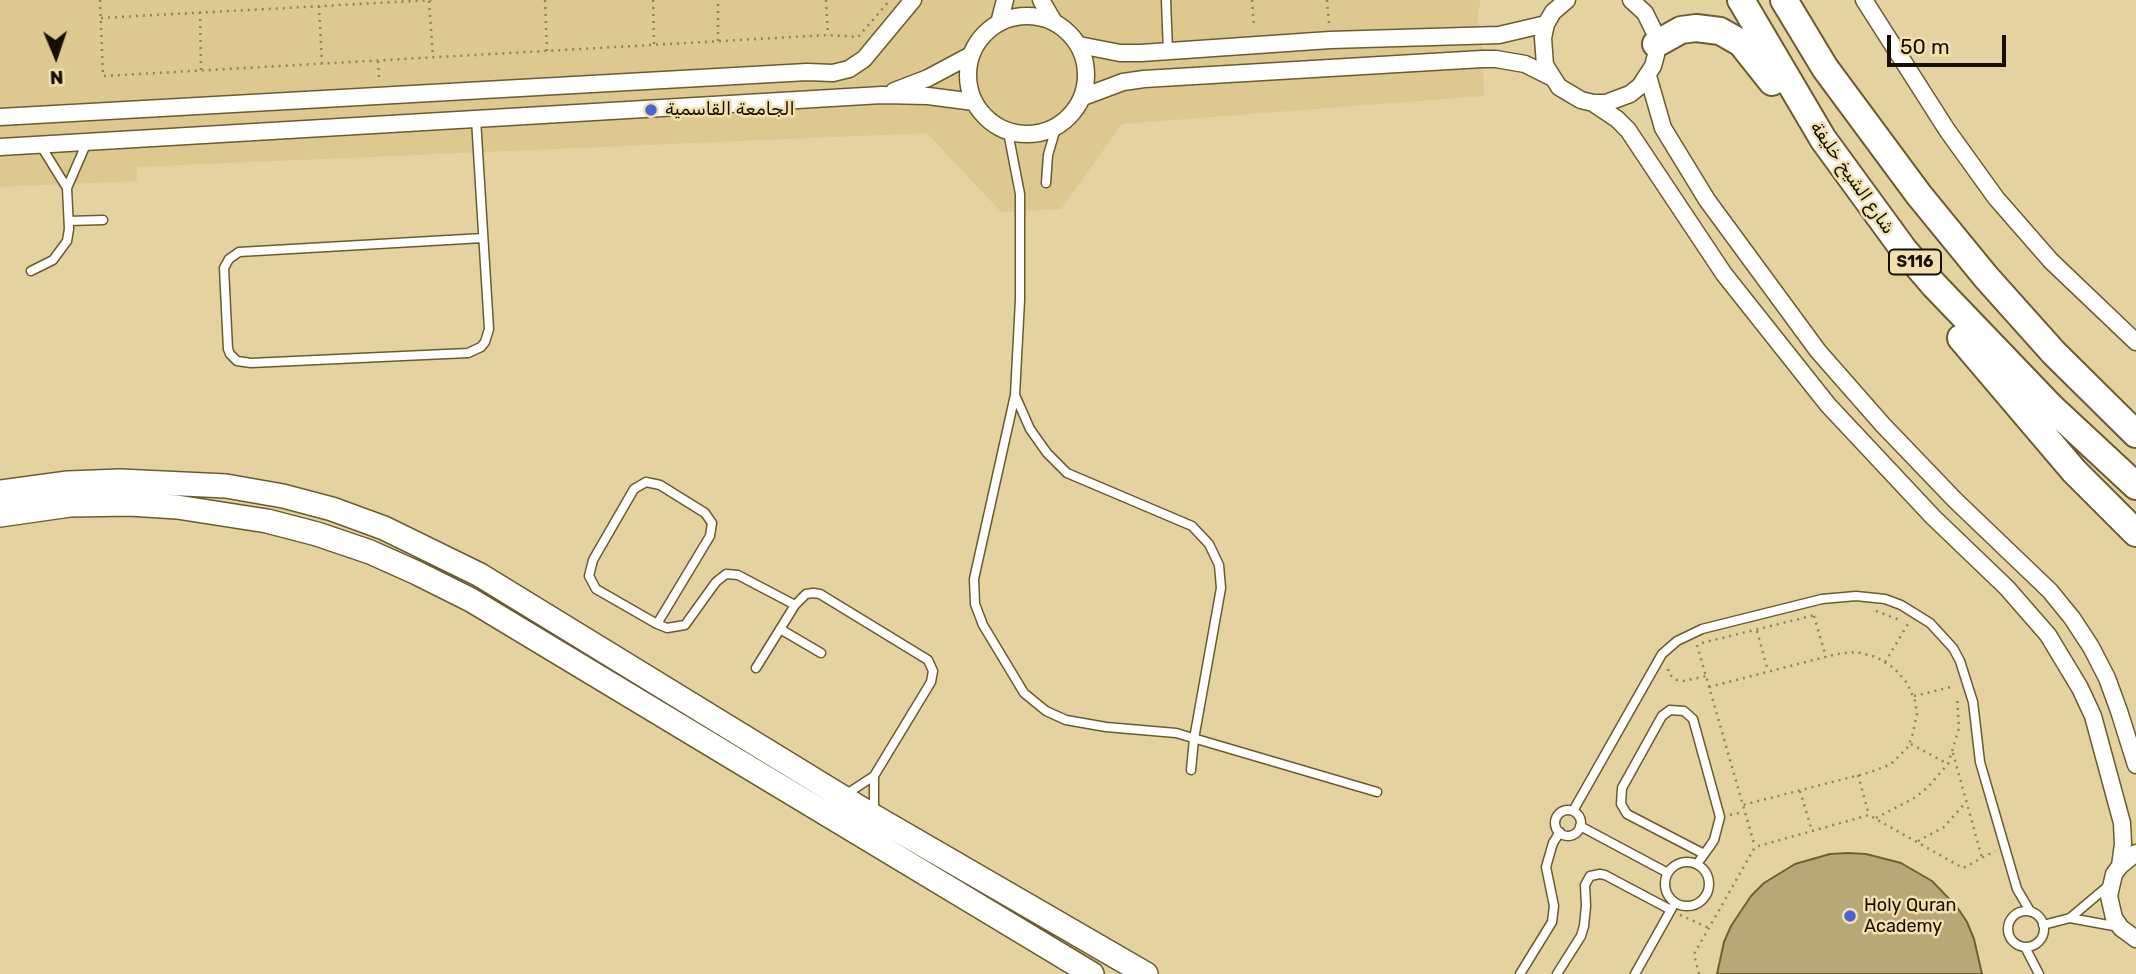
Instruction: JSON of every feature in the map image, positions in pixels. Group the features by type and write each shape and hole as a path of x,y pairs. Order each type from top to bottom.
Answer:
{"highway":[{"name":"شارع الشيخ خليفة","path":"1741,0 1801,104 1862,195 1934,285 2051,407 2136,486"},
{"name":"S116","path":"1784,0 1825,68 1887,153 1986,277 2054,353 2136,435"},
{"path":"1656,44 1681,30 1696,28 1720,31 1741,43 1773,84 1801,104"},
{"path":"1934,285 1941,310 1954,330 2074,471 2136,533"},
{"path":"2054,353 2084,367 2136,413"}],"main road":[{"path":"0,492 68,483 120,481 226,486 283,496 332,509 384,528 480,575 874,817 1146,974"},
{"path":"0,515 70,505 130,504 177,507 267,521 370,552 471,600 1092,974"}],"street":[{"path":"0,117 807,72 848,61 878,40 913,0"},
{"path":"999,23 1005,0"},
{"path":"1041,0 1054,22 1079,45 1087,71 1083,97 1072,114 1056,128 1033,135 1009,132 988,120 974,102 968,79 971,55 982,36 999,23 1021,16 1054,22"},
{"path":"1079,45 1120,52 1168,51 1330,40 1499,34 1550,12 1567,0"},
{"path":"1593,103 1619,100 1640,86 1653,66 1656,44 1651,23 1632,0"},
{"path":"1864,0 1947,130 1996,198 2051,261 2136,342"},
{"path":"1550,12 1542,38 1542,51 1551,77"},
{"path":"882,95 928,78 971,55"},
{"path":"1083,97 1123,82 1144,79 1482,59 1525,64 1551,77 1569,95 1593,103 1617,119 1628,130 1724,274 1828,405 1933,517 2022,603 2048,635 2075,679 2093,716 2122,823 2120,866 2110,884 2110,908 2121,928 2136,939"},
{"path":"1648,76 1663,128 1707,200 1747,258 1818,351 1883,425 1955,500 2050,591 2072,618 2107,678 2136,765"},
{"path":"0,147 882,95 928,96 974,102"},
{"path":"2120,866 2136,853"}],"lane":[{"path":"1166,0 1168,51"},
{"path":"476,119 489,329 485,342 475,351 251,363 237,361 230,354 224,268 229,259 239,252 483,238"},
{"path":"1046,183 1048,155 1056,128"},
{"path":"1009,132 1020,194 1020,300 1016,394 974,579 975,604 983,625 1024,693 1046,711 1077,722 1154,730 1194,739 1377,792"},
{"path":"31,271 43,267 61,251 67,241 67,188 88,142"},
{"path":"40,145 67,188"},
{"path":"69,221 103,219"},
{"path":"1016,394 1023,414 1039,443 1067,473 1181,520 1202,535 1215,554 1221,588 1191,770"},
{"path":"657,624 710,536 712,523 705,513 660,485 646,482 634,489 593,560 589,576 596,589 657,624 667,628 685,625 716,582 726,574 738,575 795,605"},
{"path":"756,668 795,605 806,594 820,594 924,656 932,665 931,682 874,776 859,788 841,796"},
{"path":"1573,811 1662,654 1677,641 1702,629 1822,599 1847,596 1885,599 1916,613 1936,629 1953,648 1970,689 1980,762 2017,889 2030,911 2038,916 2043,925 2043,935 2037,943 2025,947"},
{"path":"780,629 821,653"},
{"path":"1693,863 1704,854 1714,840 1720,817 1693,719 1684,711 1671,710 1662,716 1622,788 1620,799 1627,814 1704,854"},
{"path":"874,776 874,817"},
{"path":"1564,811 1573,811 1579,815 1580,826 1571,835 1560,832 1555,824 1557,816 1564,811"},
{"path":"1580,826 1668,873"},
{"path":"1520,974 1552,922 1553,906 1546,879 1546,867 1553,843 1560,832"},
{"path":"1685,845 1693,863"},
{"path":"1557,974 1581,936 1586,906 1585,885 1590,876 1605,875 1673,907 1688,906 1705,898 1710,885 1702,867 1693,863 1677,864 1668,873 1665,886 1673,907 1635,974"},
{"path":"2070,918 2110,884"},
{"path":"2017,889 2015,914 2008,923 2008,934 2015,943 2025,947 2038,970"},
{"path":"2015,914 2030,911"},
{"path":"2043,925 2070,918 2121,928"},
{"path":"2037,943 2038,970"}],"path":[{"path":"100,0 103,76 828,35 858,37 890,0"},
{"path":"101,18 431,0 433,57"},
{"path":"545,0 547,51"},
{"path":"653,0 654,45"},
{"path":"718,0 718,41"},
{"path":"826,0 828,35"},
{"path":"1327,0 1330,40"},
{"path":"319,6 321,64"},
{"path":"200,12 201,71"},
{"path":"1869,609 1915,628"},
{"path":"1689,648 1825,612"},
{"path":"1814,615 1826,657"},
{"path":"1885,662 1908,624"},
{"path":"1756,630 1768,671"},
{"path":"1697,645 1755,847"},
{"path":"1709,687 1826,657 1857,652 1885,662 1901,675 1914,696 1916,726 1909,743 1891,764 1743,805"},
{"path":"1670,663 1667,670 1677,680 1706,676"},
{"path":"1876,818 1928,788 1948,764 1957,740 1959,715 1954,680"},
{"path":"1914,696 1955,686"},
{"path":"1909,743 1948,764"},
{"path":"1953,752 1982,858"},
{"path":"1858,775 1869,814 1963,868 2004,846"},
{"path":"1800,790 1812,831"},
{"path":"1917,842 1944,827 1966,802"},
{"path":"1699,974 1694,954 1755,847 1869,814"},
{"path":"1673,907 1709,928"}],"shaded area":[{"name":"الجامعة القاسمية","path":"0,0 1481,0 1477,17 1482,35 1484,96 1122,124 1061,209 1001,212 927,133 137,167 137,181 0,187"}],"building":[{"name":"Holy Quran Academy","path":"1830,854 1866,854 1901,863 1932,881 1957,907 1967,922 1982,974 1717,974 1724,942 1731,926 1751,896 1764,883 1795,864"}],"place":[{"name":"الجامعة القاسمية","path":"651,110"},
{"name":"Holy Quran Academy","path":"1850,916"}]}
